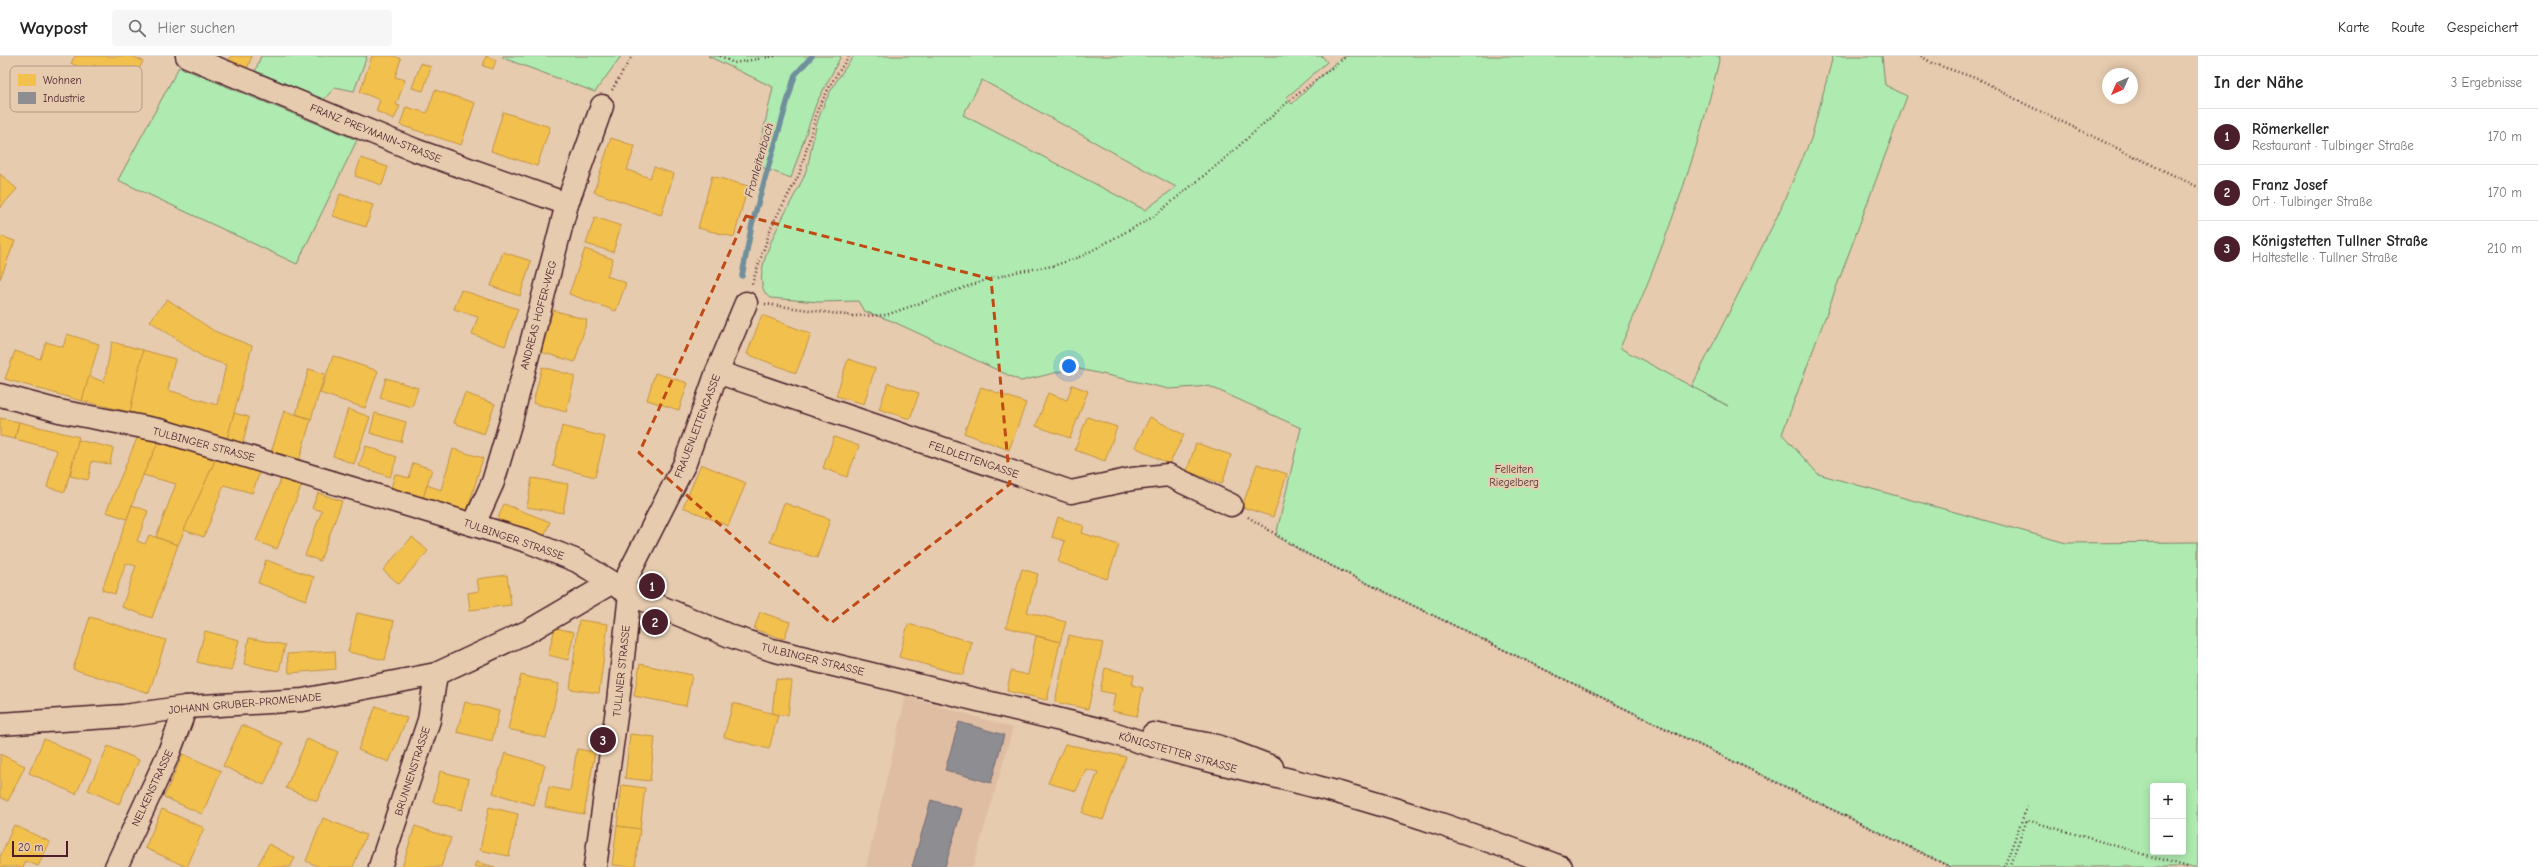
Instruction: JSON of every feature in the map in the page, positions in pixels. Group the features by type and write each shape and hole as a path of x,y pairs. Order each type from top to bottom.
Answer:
{"street":[{"name":"FRANZ PREYMANN-STRASSE","path":"187,56 415,150 567,204"},
{"name":"ANDREAS HOFER-WEG","path":"474,524 493,482 512,421 567,204 602,106"},
{"name":"FRAUENLEITENGASSE","path":"621,589 685,464 717,372 746,303"},
{"name":"FELDLEITENGASSE","path":"717,372 1071,492 1132,479 1168,476 1231,505"},
{"name":"TULBINGER STRASSE","path":"0,395 59,411 159,430 474,524 526,541 577,561 621,589 730,636 772,650 1110,732"},
{"name":"JOHANN GRUBER-PROMENADE","path":"0,724 124,716 186,707 303,700 436,674 621,589"},
{"name":"TULLNER STRASSE","path":"594,867 618,702 621,589"},
{"name":"BRUNNENSTRASSE","path":"380,867 429,720 436,674"},
{"name":"NELKENSTRASSE","path":"116,867 168,755 186,707"},
{"name":"KÖNIGSTETTER STRASSE","path":"1110,732 1172,752 1322,788 1442,825 1561,867"}],"path":[{"path":"602,106 632,56"},
{"path":"720,56 734,63 775,56"},
{"path":"849,56 832,82 818,109 799,175 766,240 746,303 853,316 886,315 986,280 1020,271 1053,266 1082,256 1153,217 1222,161 1289,101 1347,56"},
{"path":"1921,56 1932,63 1981,80 2056,120 2198,187"},
{"path":"1231,505 1307,554 1950,867"},
{"path":"2004,867 2027,807"},
{"path":"2009,867 2027,820 2188,867"}],"highlighted area":[{"path":"746,216 991,279 1010,484 831,623 639,453"}],"shaded area":[{"path":"906,696 1013,728 973,867 866,867"}],"green space":[{"path":"261,56 367,56 354,91 335,87 321,103 253,77"},
{"path":"503,56 621,56 595,92 503,58"},
{"path":"708,56 841,56 816,104 791,178 756,165 773,87"},
{"name":"Felleiten Riegelberg","path":"854,56 1322,56 1327,62 1286,98 1292,104 1337,61 1346,56 1720,56 1701,131 1677,205 1650,277 1620,348 1728,406 1692,386 1776,219 1811,139 1833,56 1882,56 1885,85 1907,96 1782,434 1818,474 2066,543 2198,542 2198,867 1951,867 1307,554 1276,536 1301,428 1209,386 1169,389 1075,368 1021,381 892,321 864,311 858,301 819,302 770,298 763,288 762,273 766,256 773,238 804,176 821,111 836,82","holes":["982,80 1176,187 1145,210 963,115"]},
{"path":"179,67 357,140 297,264 118,180"}],"building: Wohnen":[{"path":"75,56 132,56 143,61 141,66 77,66 71,63"},
{"path":"231,56 252,56 247,69 229,61"},
{"path":"372,56 394,56 401,59 395,77 405,80 396,105 400,106 394,119 376,111 380,100 360,92"},
{"path":"486,56 496,60 493,69 483,66"},
{"path":"421,63 431,67 423,91 412,88"},
{"path":"435,90 475,103 461,145 400,125 406,107 427,113"},
{"path":"503,112 550,127 537,166 491,151"},
{"path":"611,138 635,146 627,170 650,178 654,167 674,174 661,215 594,192"},
{"path":"361,158 388,167 382,185 355,176"},
{"path":"0,174 17,189 0,208"},
{"path":"712,176 748,186 734,237 698,228"},
{"path":"340,194 373,205 366,227 333,216"},
{"path":"595,217 621,226 613,252 586,244"},
{"path":"0,236 15,241 0,279"},
{"path":"585,249 613,259 607,276 626,283 616,311 569,294"},
{"path":"503,252 531,261 520,296 491,286"},
{"path":"461,290 518,309 505,346 472,334 478,317 454,309"},
{"path":"167,299 214,331 252,346 227,439 130,412 143,350 175,359 168,390 217,405 226,365 203,357 150,321"},
{"path":"553,310 587,320 575,362 541,352"},
{"path":"762,315 811,334 796,373 747,354"},
{"path":"67,334 99,344 82,401 5,379 15,351 40,359 46,342 63,347"},
{"path":"112,342 143,350 130,412 82,401 89,376 104,382"},
{"path":"333,356 378,371 365,408 320,393"},
{"path":"848,359 875,368 864,404 836,396"},
{"path":"542,367 575,376 566,412 533,403"},
{"path":"309,369 325,374 311,419 296,414"},
{"path":"655,373 688,383 679,410 647,400"},
{"path":"386,378 418,388 412,407 380,398"},
{"path":"888,383 919,393 910,419 879,409"},
{"path":"1072,385 1088,391 1070,438 1036,426 1048,393 1067,400"},
{"path":"981,387 1026,403 1009,450 964,433"},
{"path":"465,393 495,404 484,434 454,423"},
{"path":"348,409 370,417 354,464 333,456"},
{"path":"284,411 311,419 298,464 270,456"},
{"path":"234,413 249,417 243,443 227,439"},
{"path":"375,413 406,422 401,442 370,433"},
{"path":"1087,417 1117,427 1105,461 1075,450"},
{"path":"1150,417 1184,435 1169,464 1135,447"},
{"path":"0,418 19,422 15,439 0,436"},
{"path":"19,422 79,437 65,492 47,487 57,450 15,439"},
{"path":"562,426 605,437 595,477 553,466"},
{"path":"138,436 159,441 143,475 127,519 106,512"},
{"path":"834,437 859,446 847,477 823,468"},
{"path":"78,440 113,448 110,464 92,461 88,480 70,476"},
{"path":"159,441 217,456 178,545 156,537 176,484 143,475"},
{"path":"1196,443 1231,455 1222,484 1187,471"},
{"path":"366,446 397,457 390,477 359,466"},
{"path":"453,449 483,458 467,511 423,498 427,485 441,490"},
{"path":"217,456 261,469 252,493 224,485 204,537 184,530"},
{"path":"413,463 432,469 423,498 391,488 395,474 409,478"},
{"path":"701,464 746,483 728,526 683,507"},
{"path":"1257,464 1287,474 1273,517 1242,507"},
{"path":"283,474 304,479 277,549 256,541"},
{"path":"532,478 568,484 563,513 527,507"},
{"path":"318,493 342,501 320,561 305,555 322,511 312,508"},
{"path":"784,503 830,519 817,558 770,542"},
{"path":"504,504 550,522 542,541 496,523"},
{"path":"132,505 148,511 137,541 145,544 149,535 178,545 152,618 122,607 136,566 126,563 115,594 102,590"},
{"path":"1058,517 1084,526 1082,533 1119,545 1107,579 1058,562 1065,541 1052,537"},
{"path":"412,537 428,551 399,584 383,570"},
{"path":"266,560 314,577 306,600 258,583"},
{"path":"1022,569 1038,574 1027,612 1066,622 1060,642 1006,627"},
{"path":"507,575 511,605 470,610 468,593 479,591 477,579"},
{"path":"760,612 790,622 784,639 754,629"},
{"path":"357,613 394,621 385,660 348,652"},
{"path":"90,617 166,640 149,693 73,669"},
{"path":"579,620 608,624 599,693 570,689"},
{"path":"908,624 972,642 963,675 899,657"},
{"path":"555,628 574,632 568,660 548,655"},
{"path":"205,631 239,640 231,671 197,662"},
{"path":"1069,635 1103,643 1088,709 1055,702"},
{"path":"1036,636 1060,642 1047,700 1007,691 1011,671 1028,675"},
{"path":"249,638 285,645 279,671 244,664"},
{"path":"335,651 336,669 289,673 287,654"},
{"path":"640,664 692,675 686,706 634,696"},
{"path":"1105,668 1134,675 1132,685 1143,688 1137,716 1112,711 1115,694 1100,691"},
{"path":"521,675 559,684 546,738 508,729"},
{"path":"776,679 792,681 788,715 772,714"},
{"path":"465,702 499,711 492,741 457,732"},
{"path":"733,703 778,715 769,749 724,737"},
{"path":"376,706 407,718 389,762 358,750"},
{"path":"242,725 283,743 264,785 223,766"},
{"path":"630,734 655,737 650,781 625,778"},
{"path":"44,739 91,761 76,794 29,773"},
{"path":"307,739 338,752 317,801 286,788"},
{"path":"1065,744 1126,757 1103,820 1082,813 1098,772 1086,769 1076,791 1048,783"},
{"path":"108,746 139,760 119,804 88,790"},
{"path":"577,749 595,752 584,814 545,807 549,787 570,791"},
{"path":"505,753 545,765 534,805 493,793"},
{"path":"0,754 25,766 8,801 0,797"},
{"path":"183,754 221,771 202,814 164,797"},
{"path":"440,771 469,779 462,810 433,802"},
{"path":"622,785 645,788 640,829 617,826"},
{"path":"489,807 518,814 509,856 480,850"},
{"path":"162,809 204,828 187,867 145,848"},
{"path":"323,818 366,835 353,867 320,867 306,861"},
{"path":"14,825 50,842 38,866 26,861 23,867 0,867 0,857"},
{"path":"415,826 451,838 441,867 402,867"},
{"path":"617,826 640,829 635,867 612,865"},
{"path":"269,844 295,858 290,867 257,867"},
{"path":"476,862 495,867 474,867"}],"building: Industrie":[{"path":"959,722 1004,735 991,783 945,770"},
{"path":"931,800 962,809 945,867 912,867"}],"waterway":[{"name":"Fronleitenbach","path":"742,276 752,224 795,75 812,56"}],"place":[{"name":"Römerkeller","path":"652,586"},
{"name":"Franz Josef","path":"655,622"},
{"name":"Königstetten Tullner Straße","path":"603,740"}]}
